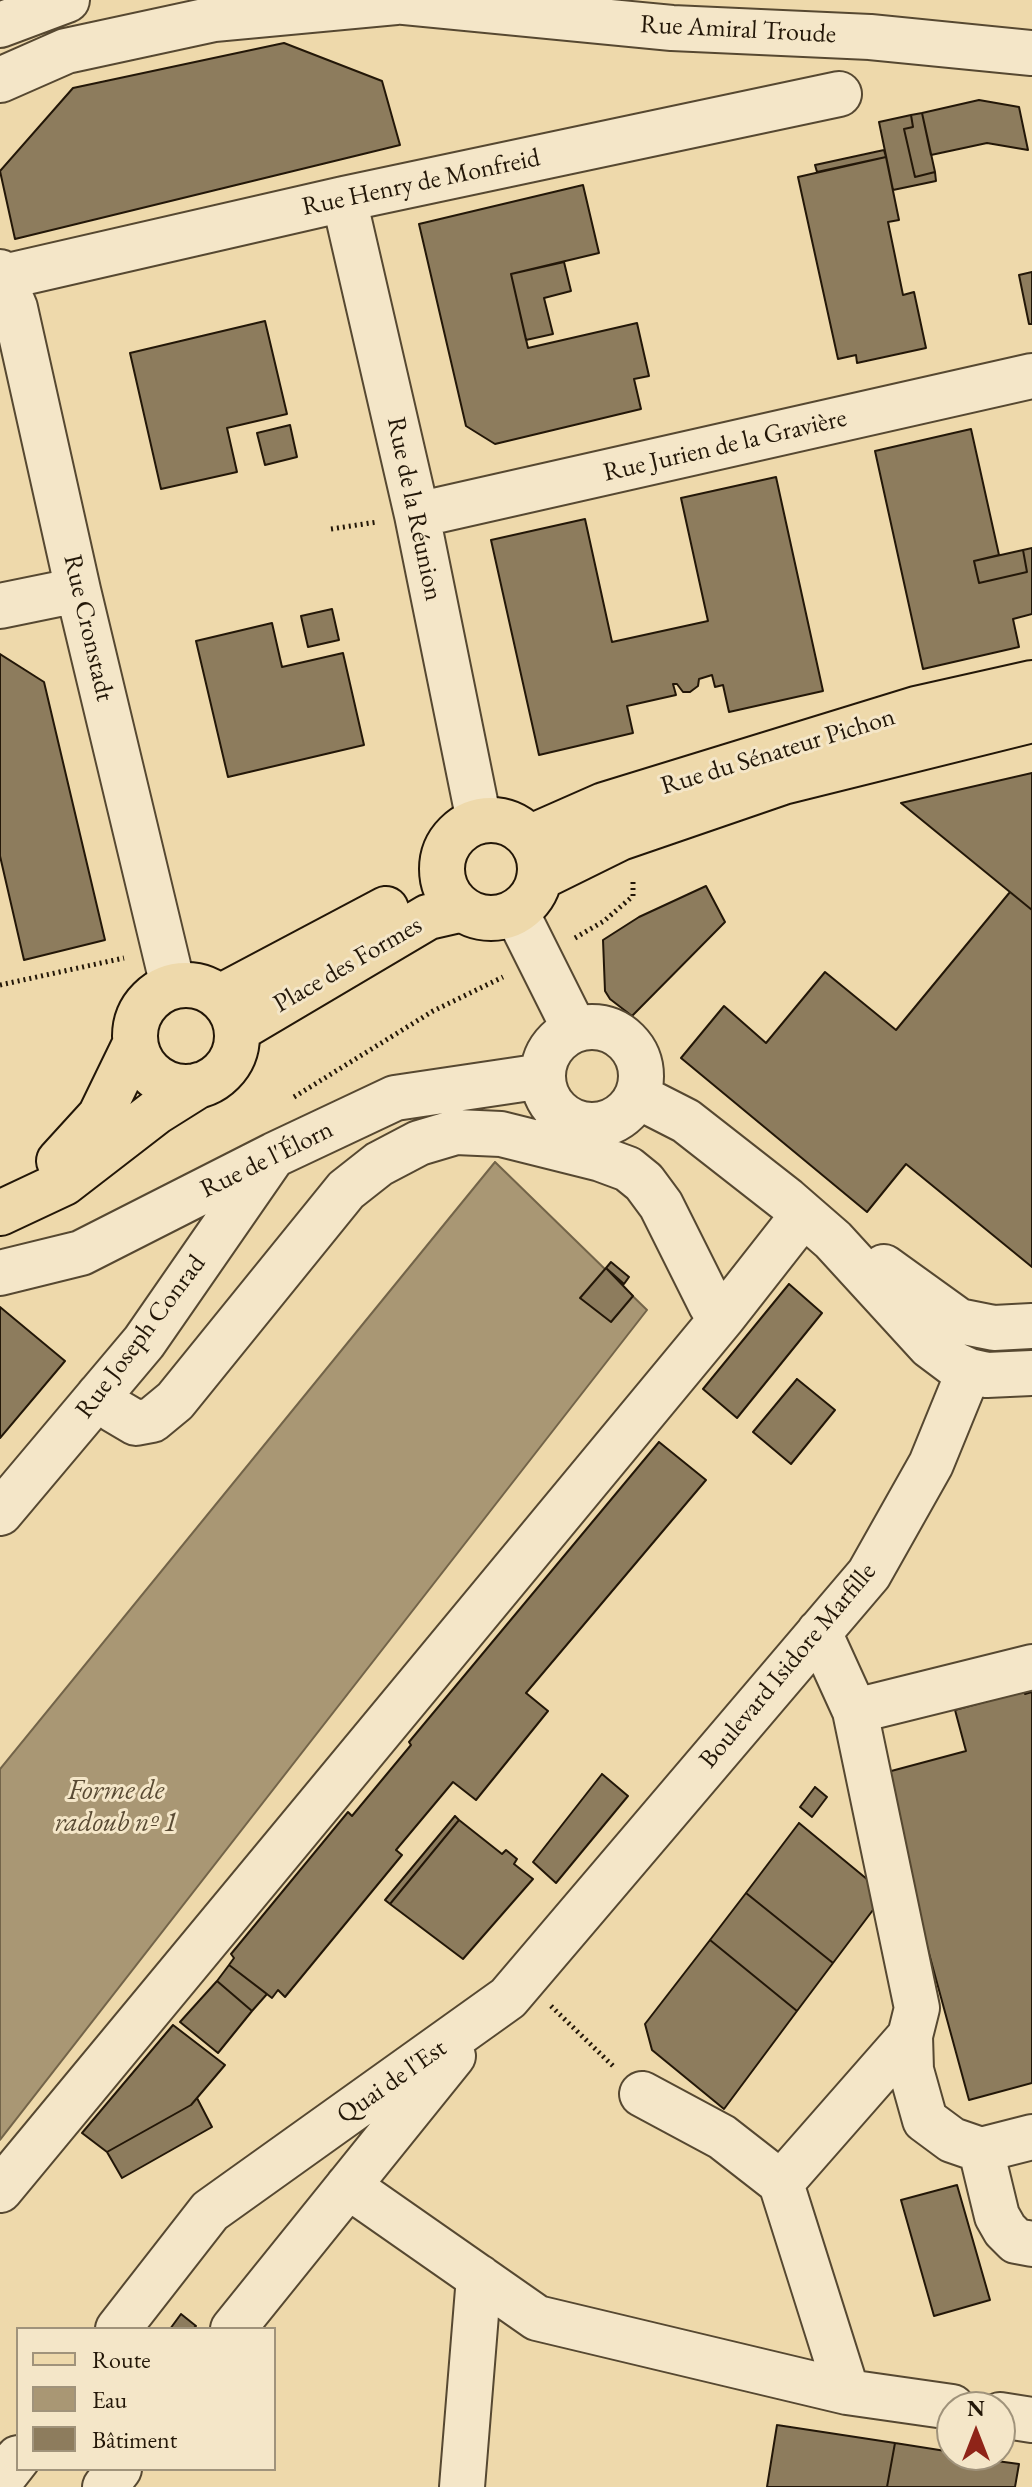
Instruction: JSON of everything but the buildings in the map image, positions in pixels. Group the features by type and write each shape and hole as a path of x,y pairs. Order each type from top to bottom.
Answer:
{"main road":[{"name":"Rue du Sénateur Pichon","path":"528,876 604,805 886,718 1032,683"},
{"name":"Rue du Sénateur Pichon","path":"528,876 620,838 783,782 1032,720"},
{"path":"498,820 515,826 528,876 498,917 480,917 463,909 444,884 442,868 445,852 465,828 479,821 498,820"},
{"name":"Place des Formes","path":"228,1014 409,897 442,868"},
{"name":"Place des Formes","path":"228,1014 428,917 463,909"},
{"path":"0,1194 57,1162 100,1116 135,1044 136,1025 143,1008 156,994 169,967 198,986 228,1014 236,1048 228,1065 215,1078 156,1112 64,1183 0,1213"},
{"path":"135,1044 151,1073 165,1082 182,1087 199,1085"}],"street":[{"path":"0,25 67,0"},
{"name":"Rue Amiral Troude","path":"0,80 66,51 214,19 390,1 672,28 737,15 796,17 949,44 1032,53"},
{"name":"Rue Henry de Monfreid","path":"2,275 839,94"},
{"name":"Rue de la Réunion","path":"344,199 417,515 479,821"},
{"name":"Rue Cronstadt","path":"2,275 15,308 78,590 169,967"},
{"name":"Rue Jurien de la Gravière","path":"417,515 1032,376"},
{"path":"0,606 78,590"},
{"path":"528,876 539,960 575,1030"},
{"path":"603,1028 617,1034 630,1045 641,1067 637,1096 628,1110 615,1121 597,1125 580,1124 554,1107 546,1092 543,1076 552,1048 575,1030 603,1028"},
{"name":"Rue de l'Élorn","path":"0,1273 81,1253 274,1155 395,1098 543,1076"},
{"path":"637,1096 686,1121 818,1227 930,1346 969,1371 987,1375 1028,1369"},
{"path":"99,1395 114,1410 136,1423 152,1420 175,1401 346,1190 379,1164 419,1143 456,1132 501,1134 601,1159 628,1169 644,1182 661,1205 711,1305 723,1317"},
{"name":"Rue Joseph Conrad","path":"0,1513 144,1342 274,1155"},
{"path":"0,2190 723,1317 818,1227"},
{"path":"818,1227 884,1266 959,1321 994,1328 1032,1326"},
{"name":"Boulevard Isidore Marfille","path":"655,1823 869,1574 931,1464 969,1371"},
{"path":"819,1632 855,1711 917,2008 910,2036 911,2070 925,2120 952,2140 981,2150 1032,2137"},
{"path":"855,1711 1032,1667"},
{"name":"Quai de l'Est","path":"120,2327 210,2211 508,1998 655,1823"},
{"path":"235,2327 487,2014"},
{"path":"781,2183 910,2036"},
{"path":"642,2094 722,2137 781,2183 847,2392"},
{"path":"981,2150 997,2216 1016,2241 1032,2244"},
{"path":"348,2186 537,2318 847,2392 936,2405"},
{"path":"462,2487 479,2277"},
{"path":"0,2481 16,2461"},
{"path":"105,2487 117,2471"}],"path":[{"path":"289,1101 433,1011 539,960 604,921 633,896"},
{"path":"0,985 169,967"},
{"path":"523,1978 642,2094"}],"water":[{"name":"Forme de radoub nº 1","path":"495,1162 647,1310 0,2140 0,1769"}]}
